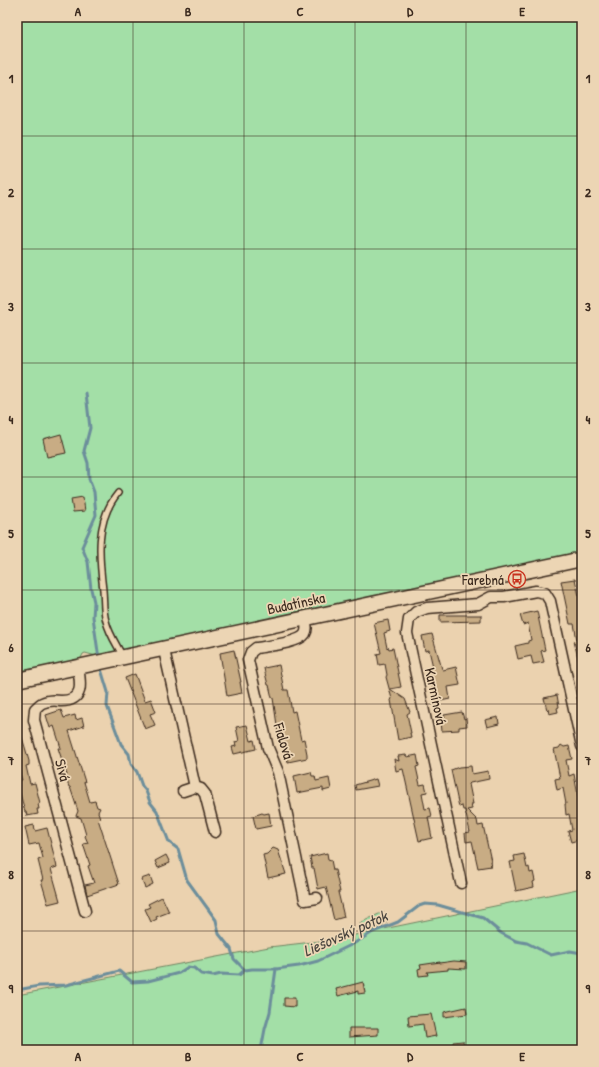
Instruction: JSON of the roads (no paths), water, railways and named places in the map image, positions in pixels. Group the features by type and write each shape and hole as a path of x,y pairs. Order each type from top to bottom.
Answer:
{"street":[{"name":"Budatínska","path":"17,680 164,650 305,618 582,559"},
{"path":"487,579 492,597"},
{"name":"Karmínová","path":"461,883 407,633 409,619 416,612 427,608 478,604 492,597 504,597 536,591 546,593 550,601 582,746"},
{"name":"Fialová","path":"305,618 307,629 305,635 298,639 256,648 251,652 248,660 268,748 278,772 305,900 317,898"},
{"path":"164,650 195,788"},
{"name":"Sivá","path":"78,667 81,683 77,696 67,701 51,700 43,703 35,709 34,720 85,911"},
{"path":"183,791 195,788 202,789 206,794 215,832"}],"lane":[{"path":"118,493 110,502 100,535 99,548 106,620 112,637 117,642 123,658"}],"waterway":[{"path":"86,393 90,428 84,451 88,463 89,479 94,492 96,515 82,547 88,562 94,602 93,617 99,659"},
{"path":"100,666 108,692 107,706 121,744 129,754 131,764 137,772 150,802 157,811 169,842 178,849 187,880 216,920 219,934 231,949 234,959 245,970"},
{"name":"Liešovský potok","path":"17,990 39,986 66,985 119,971 132,982 148,981 179,973 188,967 194,968 201,974 213,976 221,974 239,975 245,970 252,969 276,969 299,966 318,961 353,944 373,932 398,922 419,906 425,904 438,905 483,918 501,933 516,941 527,943 551,955 570,951 582,953"},
{"path":"261,1050 270,1012 276,969"}],"place":[{"name":"Farebná","path":"517,579"}]}
